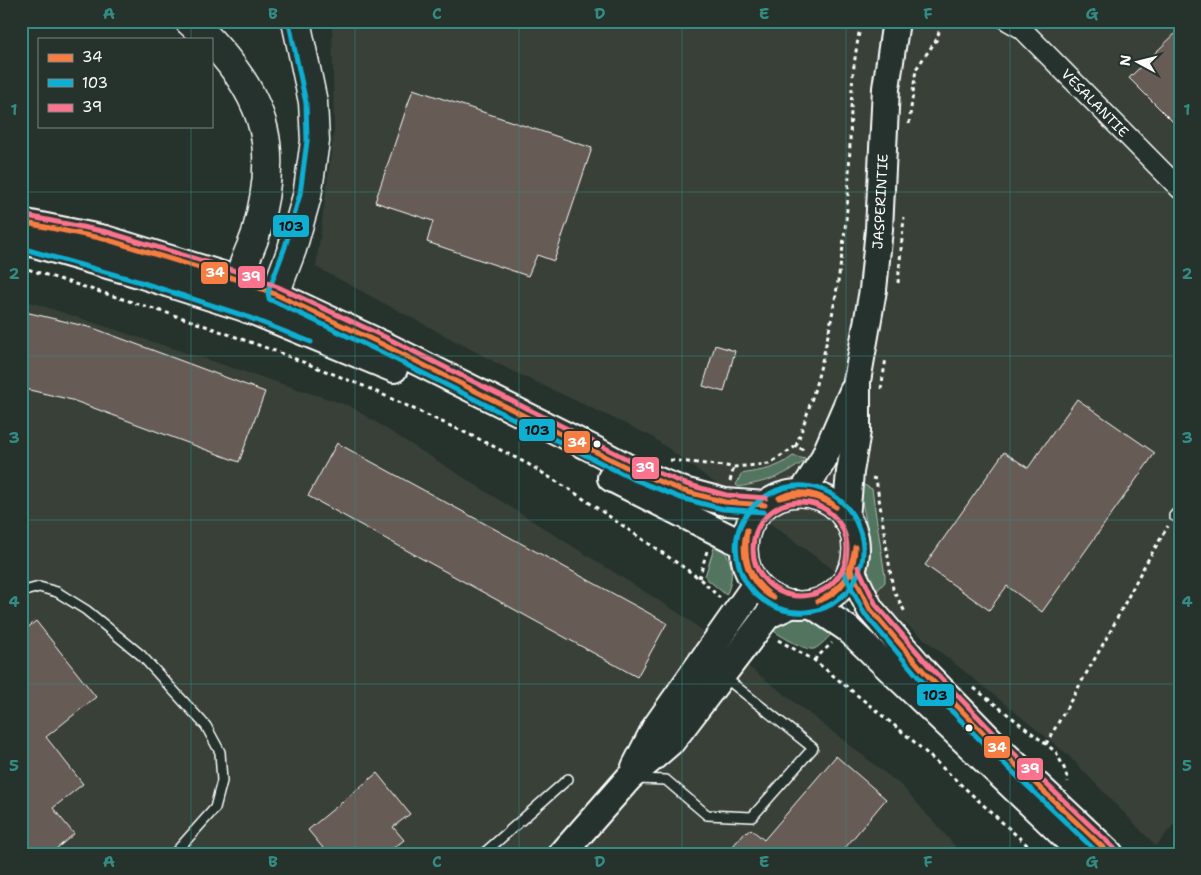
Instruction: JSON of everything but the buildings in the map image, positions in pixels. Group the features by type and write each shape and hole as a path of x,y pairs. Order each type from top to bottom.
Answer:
{"highway":[{"path":"189,21 208,38"},
{"path":"212,42 241,76 253,98 263,125 268,154 268,178 263,210 254,242 239,280 248,309 275,294 292,249 307,196 315,140 313,102 296,21"}],"main road":[{"name":"JASPERINTIE","path":"846,518 850,472 857,431 857,381 873,290 879,229 886,88 896,21"},
{"path":"21,222 105,240 239,280 275,294 382,344 636,472 684,491 725,502 765,505"},
{"path":"21,240 139,274 248,309 385,364 744,545"},
{"name":"JASPERINTIE","path":"802,493 823,460 857,381"},
{"path":"629,778 655,728 748,619 768,615 802,604 828,597 842,586 851,570 856,549 846,518 834,505 819,496 802,493 776,498 765,505 754,516 747,530 744,559 756,584 766,594 779,601 802,604 848,629 1056,816 1110,854"},
{"path":"851,570 870,610 926,674 1000,750 1056,816 1083,854"},
{"path":"562,854 629,778 672,741 721,675 748,619 756,584"}],"street":[{"name":"VESALANTIE","path":"1008,21 1022,29 1180,189"}],"lane":[{"path":"21,592 39,587 57,592 86,610 141,655 206,726 220,752 222,782 215,808 174,854"},
{"path":"629,778 666,780 707,815 752,817 813,748 721,675"},
{"path":"483,854 568,779"}],"path":[{"path":"670,460 734,467 769,464 796,446 818,376 832,314 846,228 853,73 861,21"},
{"path":"21,267 186,318 275,351 366,387 479,439 528,464 575,493 698,578 722,601 748,619 786,645 814,660 911,739 1037,854"},
{"path":"796,446 823,460"},
{"path":"850,472 876,479 892,589 907,615"},
{"path":"1046,744 1110,632 1142,570 1177,512"},
{"path":"966,682 1056,752 1064,770 1070,793 1056,816 1028,845"}],"shaded area":[{"path":"332,21 1180,21 1180,817 1156,846 1067,754 887,609 651,436 508,369 316,267 334,131"},
{"path":"21,299 350,406 685,617 902,786 962,854 21,854"}],"green space":[{"path":"793,456 805,459 805,461 774,478 739,487 736,485 741,474 774,467"},
{"path":"860,483 872,489 885,576 885,582 873,595 867,576 870,554 869,535 860,493"},
{"path":"715,545 726,554 731,564 731,581 726,595 705,576"},
{"path":"805,616 835,631 814,649 799,645 771,629 773,626 795,617"}],"transit line":[{"name":"103","path":"289,23 306,103 307,141 300,194 285,247 268,292 269,299 379,351 633,479 681,498 723,509 764,512"},
{"name":"39","path":"22,215 107,232 242,273 278,287 385,337 639,465 686,484 726,495 766,498"},
{"name":"34","path":"21,222 105,239 239,280 275,294 382,344 636,472 684,491 725,502 765,505"},
{"name":"103","path":"21,248 137,281 245,316 311,342"},
{"name":"103","path":"847,592 832,604 819,610 806,612 792,612 779,609 756,595 741,572 736,546 740,526 755,504 770,493 787,487 804,486 821,489 837,498 850,511 859,529 862,541 863,554 861,566 849,590"},
{"name":"34","path":"779,498 794,493 809,493 824,498 836,507"},
{"name":"34","path":"779,498 795,495 816,497 836,507"},
{"name":"39","path":"800,502 818,505 833,516 844,531 847,549 844,567 833,582 818,593 800,596 782,593 767,582 756,567 753,549 756,531 767,516 782,505 800,502"},
{"name":"34","path":"747,530 746,551 749,568 758,584 774,598"},
{"name":"34","path":"747,530 744,549 748,569 758,586 774,598"},
{"name":"34","path":"818,601 826,597 844,579 851,564 855,547"},
{"name":"34","path":"818,601 834,593 846,580 853,565 855,547"},
{"name":"39","path":"858,567 876,605 932,669 1005,745 1115,849"},
{"name":"34","path":"851,570 870,609 926,674 1000,750 1110,854"},
{"name":"103","path":"844,573 864,613 920,679 995,755 1099,854"}]}
